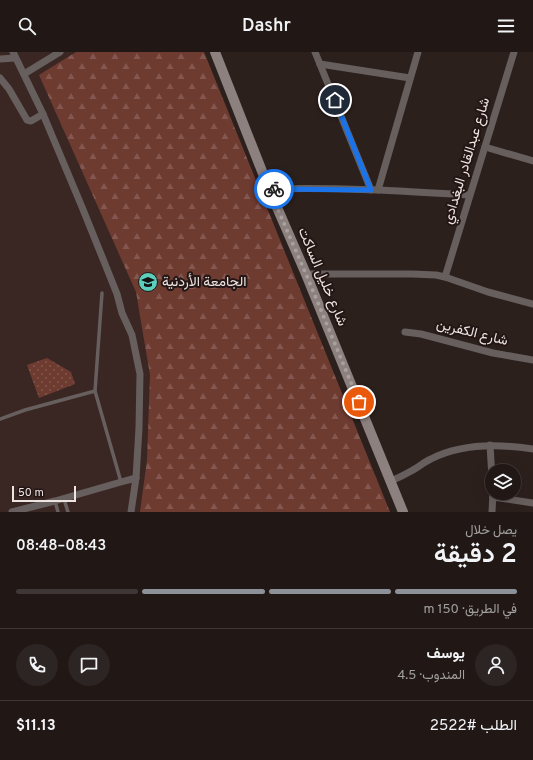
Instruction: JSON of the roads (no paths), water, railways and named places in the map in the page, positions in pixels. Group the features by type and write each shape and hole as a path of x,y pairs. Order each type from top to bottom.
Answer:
{"street":[{"path":"24,74 60,52"},
{"name":"شارع خليل الساكت","path":"214,52 403,512"},
{"path":"315,52 375,190"},
{"path":"375,190 418,52"},
{"name":"شارع عبدالقادر البغدادي","path":"445,277 514,52"},
{"path":"0,59 14,55 24,74 43,114 94,236 122,313 132,335 140,374 136,478 131,512"},
{"path":"320,64 410,78"},
{"path":"0,78 9,88 27,120 31,121 43,114"},
{"path":"485,147 533,161"},
{"path":"269,189 375,190 469,195"},
{"path":"306,274 436,275 488,292 533,304"},
{"name":"شارع الكفرين","path":"405,332 421,334 493,353 533,360"},
{"path":"391,481 430,459 454,450 490,445 533,449"},
{"path":"490,445 491,464"},
{"path":"12,512 136,478"},
{"path":"492,512 493,500"},
{"path":"521,500 533,502"}],"lane":[{"path":"102,293 95,391 121,482"},
{"path":"0,419 24,410 95,391"},
{"path":"64,498 68,512"},
{"path":"55,501 58,512"}],"place":[{"name":"الجامعة الأردنية","path":"148,282"}]}
